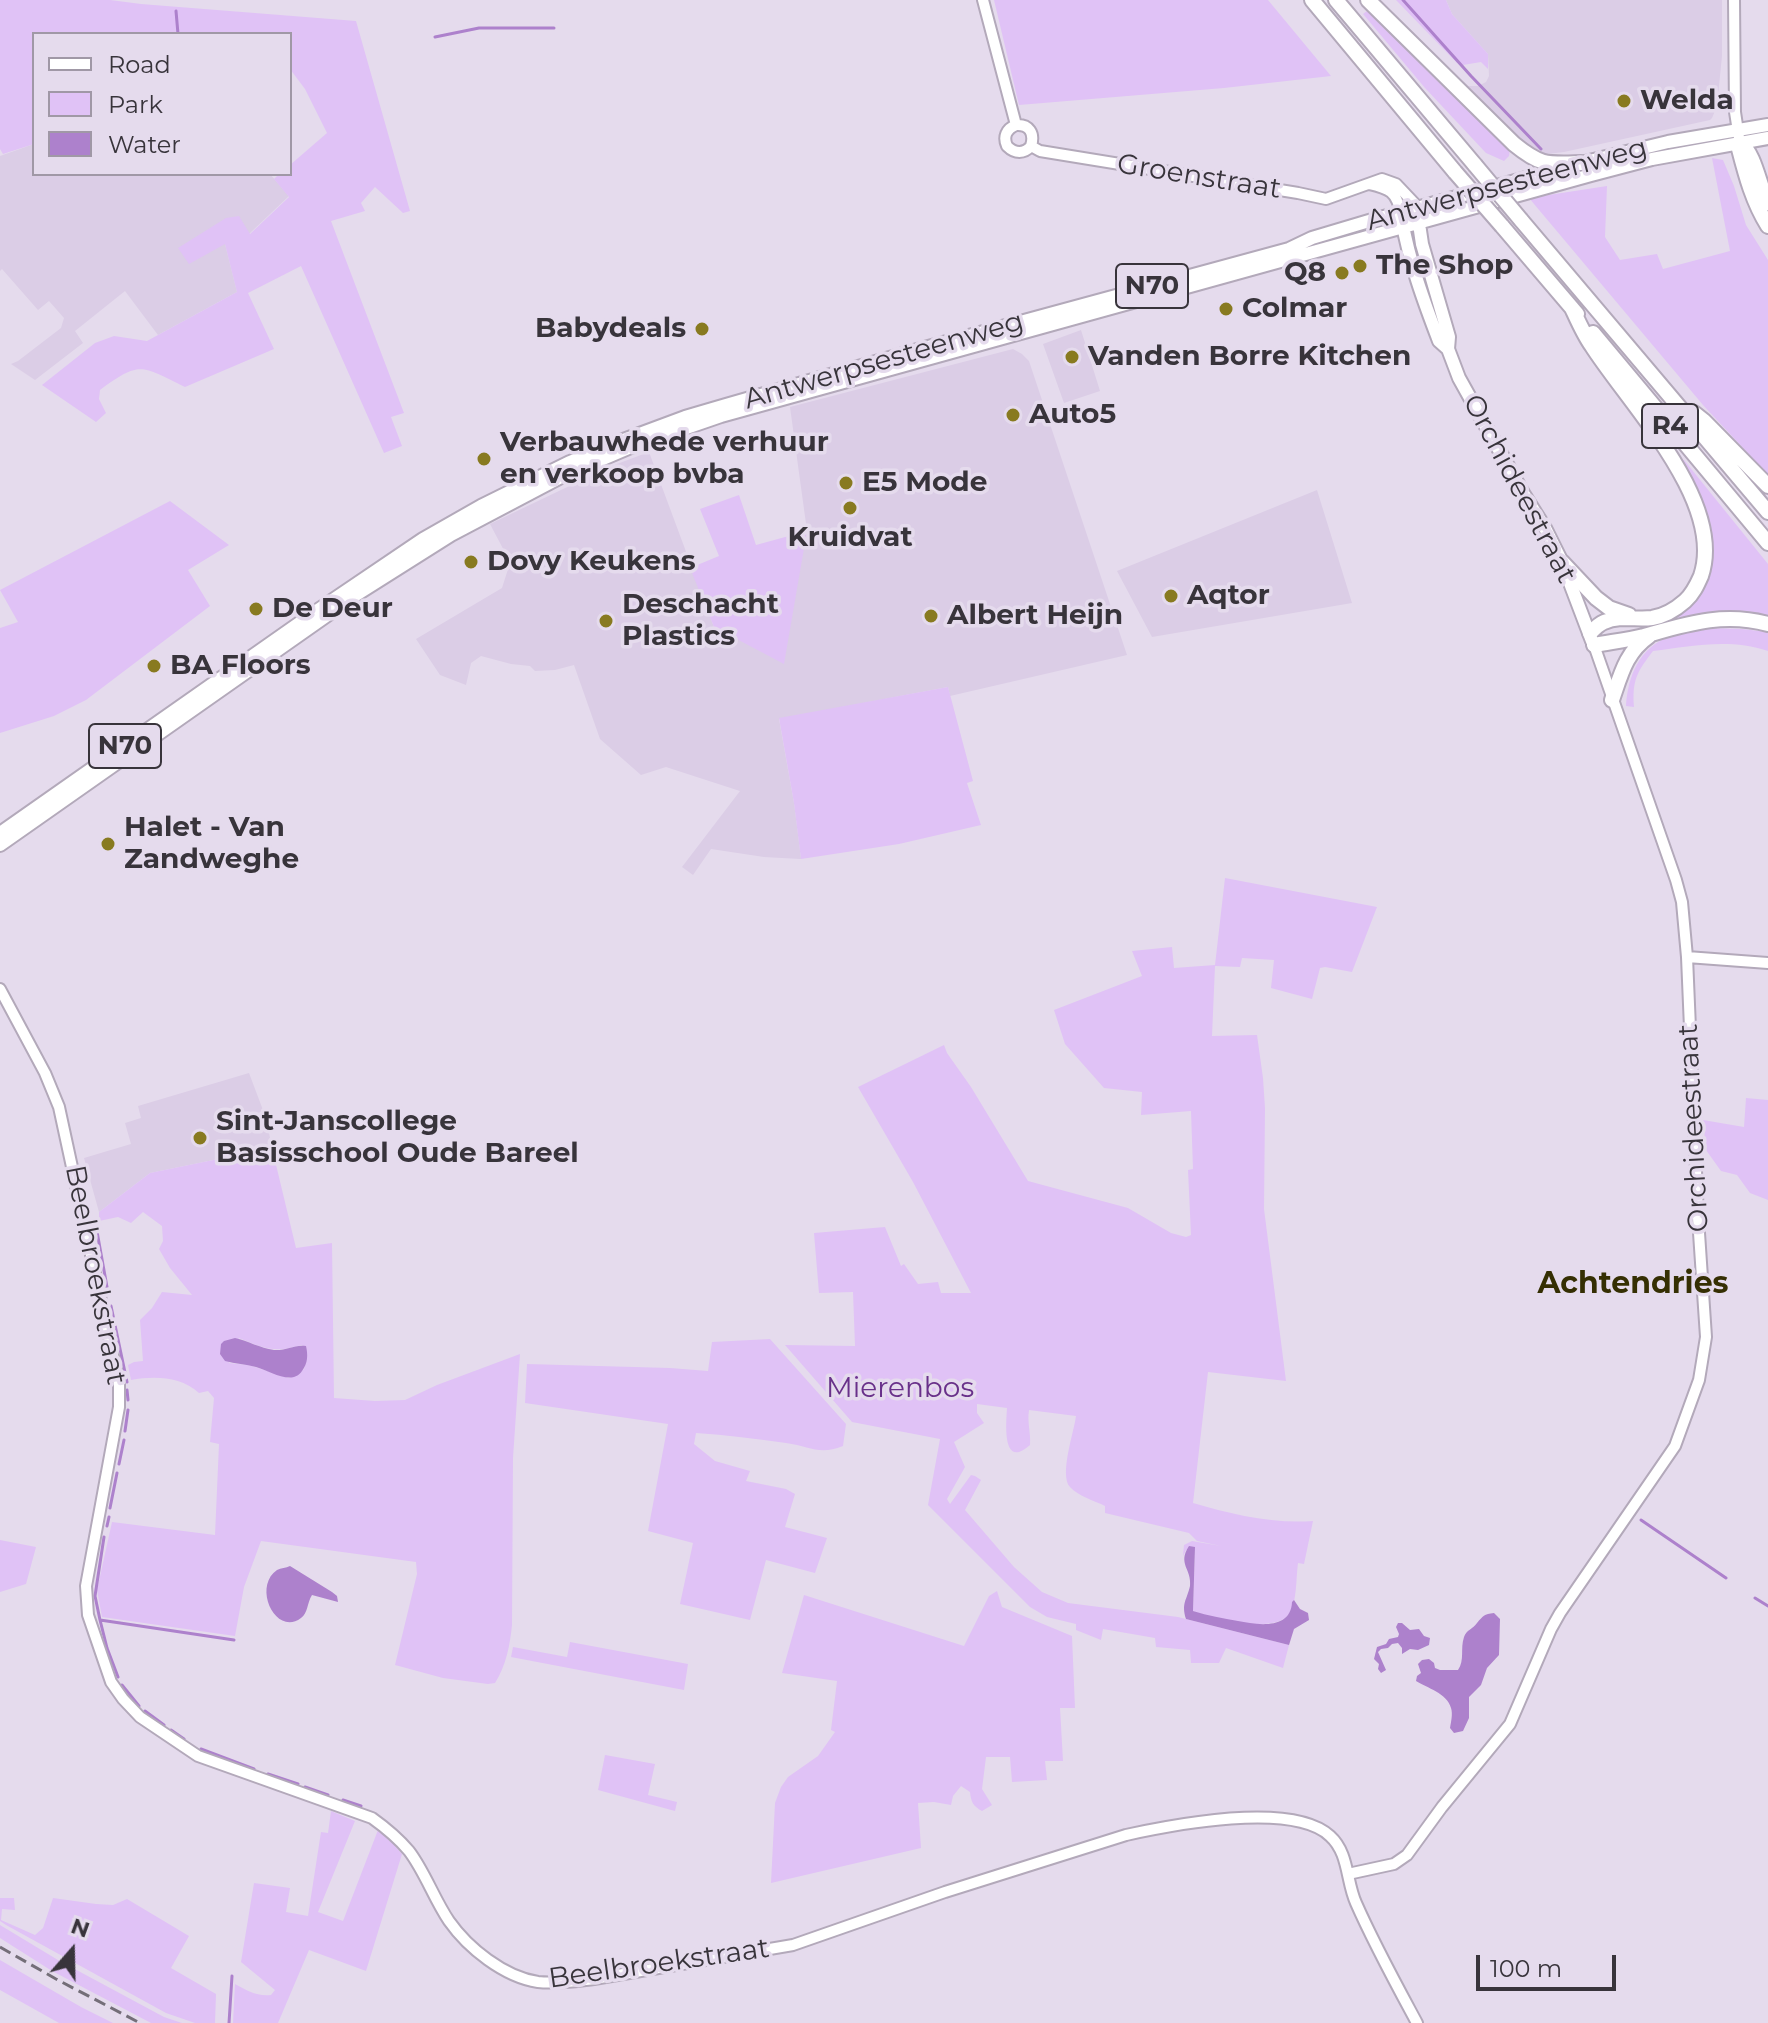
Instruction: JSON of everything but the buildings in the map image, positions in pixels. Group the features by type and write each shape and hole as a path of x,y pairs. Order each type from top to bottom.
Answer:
{"highway":[{"name":"R4","path":"1312,0 1768,543"},
{"name":"R4","path":"1336,0 1768,512"},
{"path":"1368,0 1530,157 1550,164 1581,163"},
{"path":"1739,136 1747,148 1768,203"},
{"path":"1739,136 1739,149 1749,184 1768,226"},
{"path":"1572,308 1590,345 1675,463 1694,499 1703,534 1704,567 1697,586 1685,601 1652,618 1633,617 1603,622 1592,639"},
{"path":"1674,399 1704,421 1768,486"},
{"path":"1562,562 1596,598 1609,608 1633,617"},
{"path":"1592,639 1641,637 1705,620 1768,624"},
{"path":"1612,700 1625,663 1638,644 1655,632"}],"main road":[{"name":"Antwerpsesteenweg","path":"0,845 356,595 451,535 575,471 631,447 721,416 1739,136 1768,125"},
{"name":"Antwerpsesteenweg","path":"0,833 423,539 481,506 607,446 726,405 933,345 1289,249 1312,238 1581,163 1668,142 1739,136 1768,138"},
{"name":"Orchideestraat","path":"1416,209 1423,247 1449,337 1448,349 1459,378 1545,528 1592,639"},
{"name":"Orchideestraat","path":"1401,213 1427,312 1439,341 1448,349"}],"street":[{"path":"983,0 1016,125"},
{"path":"1734,0 1735,112 1739,136"},
{"path":"1016,125 1025,126 1033,137 1031,146 1018,152 1007,146 1006,133 1016,125"},
{"name":"Groenstraat","path":"1031,146 1040,151 1326,199 1367,183"},
{"path":"1367,183 1382,179 1396,184 1416,209"},
{"path":"1367,183 1386,188 1396,196 1401,213"},
{"name":"Orchideestraat","path":"1348,1874 1394,1864 1406,1857 1442,1807 1510,1724 1560,1613 1675,1446 1699,1380 1706,1337 1682,902 1592,639"},
{"path":"1687,957 1768,963"},
{"name":"Beelbroekstraat","path":"0,989 45,1073 59,1107 119,1384 119,1407 86,1586 88,1615 111,1682 140,1717 198,1756 372,1818 411,1853 464,1941 491,1962 536,1982 564,1982 624,1974 793,1945 945,1892 1126,1835 1215,1819 1255,1817 1317,1828 1326,1832 1336,1843 1343,1857 1352,1895 1417,2023"}],"shaded area":[{"path":"1446,0 1722,0 1722,56 1717,106 1712,118 1564,152 1538,155 1468,86 1486,82 1489,76 1488,54 1452,14"},
{"path":"32,145 32,176 272,176 289,196 249,234 225,244 237,292 158,335 125,291 75,331 83,343 35,380 11,364 61,328 64,318 49,301 38,310 2,269 0,271 0,156"},
{"path":"1081,330 1100,391 1064,403 1043,344"},
{"path":"1013,349 1029,361 1127,655 950,696 948,687 779,719 801,859 711,849 693,875 682,867 740,791 666,767 641,775 600,739 574,665 535,671 530,666 481,656 471,663 466,685 440,675 416,639 502,588 509,560 490,524 609,467 649,452 714,627 807,531 790,407"},
{"path":"1317,490 1352,603 1152,637 1117,571"},
{"name":"Sint-Janscollege Basisschool Oude Bareel","path":"249,1073 266,1118 272,1148 150,1173 99,1212 84,1158 131,1144 125,1123 141,1118 138,1106"}],"green space":[{"path":"0,0 110,0 356,21 410,211 403,213 375,187 361,203 365,211 331,221 404,413 391,417 402,446 384,453 301,266 248,293 274,349 185,387 150,371 133,370 100,390 99,399 106,413 96,422 42,385 95,343 114,336 147,341 237,292 225,244 189,264 178,248 226,218 239,216 250,234 289,197 274,179 277,176 292,176 292,163 327,133 305,89 292,72 292,32 32,32 32,145 3,154 0,149"},
{"path":"994,0 1268,0 1331,76 1019,105"},
{"path":"1396,0 1446,0 1452,14 1488,54 1488,69 1481,62 1457,63"},
{"path":"1371,8 1510,149 1504,161 1486,153 1425,88 1363,14"},
{"path":"1712,158 1723,160 1746,225 1768,260 1768,475 1703,405 1529,198 1607,186 1605,237 1620,260 1657,254 1663,269 1730,251"},
{"path":"1681,460 1768,564 1768,618 1716,613 1695,615 1641,629 1640,626 1660,623 1710,564"},
{"path":"739,495 756,545 807,531 784,664 714,627 690,568 719,556 700,509"},
{"path":"170,501 229,545 188,570 210,606 86,700 54,716 0,733 0,628 18,622 0,590"},
{"path":"1708,628 1768,632 1768,651 1725,644 1653,651 1637,677 1634,707 1626,706 1629,684 1637,664 1650,648 1675,634"},
{"path":"948,687 973,781 967,783 981,825 899,844 801,859 779,718"},
{"name":"Mierenbos","path":"1225,878 1377,907 1352,972 1320,968 1312,999 1271,988 1274,960 1242,958 1240,967 1215,966 1212,1036 1257,1035 1265,1108 1264,1209 1286,1381 1208,1372 1193,1503 1252,1517 1313,1521 1304,1564 1298,1563 1290,1613 1283,1620 1258,1624 1229,1621 1193,1611 1195,1548 1186,1550 1183,1556 1184,1545 1192,1541 1221,1546 1197,1541 1189,1533 1105,1513 1105,1506 1073,1490 1066,1473 1076,1416 1029,1410 1030,1445 1014,1452 1008,1442 1007,1408 977,1404 977,1413 984,1423 954,1442 965,1467 947,1499 950,1504 971,1475 981,1480 965,1510 1014,1567 1042,1592 1068,1603 1178,1617 1289,1645 1283,1668 1226,1648 1219,1663 1191,1663 1190,1650 1156,1647 1155,1638 1103,1629 1101,1640 1076,1630 1076,1624 1047,1617 1030,1607 928,1505 940,1439 852,1422 785,1345 855,1346 853,1292 819,1293 814,1233 885,1227 901,1266 904,1264 918,1284 938,1282 941,1293 971,1293 913,1182 858,1087 944,1045 1028,1181 1128,1208 1171,1233 1186,1237 1191,1235 1188,1170 1193,1169 1191,1111 1141,1115 1142,1092 1104,1088 1065,1044 1054,1010 1142,976 1132,951 1172,947 1174,968 1215,965"},
{"path":"1746,1098 1768,1100 1768,1200 1750,1193 1737,1175 1721,1171 1706,1150 1703,1120 1744,1127"},
{"path":"272,1148 296,1248 332,1243 334,1398 405,1400 520,1354 513,1458 512,1625 507,1655 495,1683 443,1678 395,1665 417,1574 416,1562 261,1541 244,1587 235,1636 102,1617 97,1590 112,1522 215,1535 219,1444 210,1442 214,1398 208,1391 199,1393 175,1380 131,1380 128,1365 143,1361 140,1320 162,1292 192,1295 159,1249 163,1241 162,1226 143,1212 131,1223 118,1217 99,1221 99,1212 150,1173","holes":["239,1338 277,1349 302,1345 307,1357 304,1369 289,1378 249,1365 229,1363"]},
{"path":"770,1339 846,1424 843,1446 827,1450 696,1433 694,1444 715,1461 750,1471 746,1481 786,1489 795,1494 785,1527 827,1538 815,1573 766,1560 750,1620 680,1604 693,1543 648,1531 668,1424 525,1403 527,1364 708,1371 712,1342"},
{"path":"0,1540 36,1547 26,1584 0,1592"},
{"path":"997,1591 1002,1607 1072,1636 1075,1708 1060,1708 1063,1761 1045,1761 1047,1780 1012,1782 1010,1757 986,1757 982,1789 992,1805 982,1811 973,1803 970,1792 961,1786 953,1796 951,1805 918,1803 921,1848 771,1883 775,1803 781,1787 788,1777 818,1756 835,1732 831,1730 837,1681 782,1673 804,1595 964,1646 989,1596"},
{"path":"570,1642 688,1664 684,1690 511,1657 513,1647 567,1657"},
{"path":"605,1755 655,1764 648,1795 677,1802 675,1811 598,1790"},
{"path":"331,1811 355,1821 318,1912 343,1921 378,1830 402,1854 366,1971 309,1950 278,2023 233,2023 235,1984 261,1995 271,1995 275,1990 241,1962 254,1883 290,1888 286,1912 308,1916 321,1832 328,1833"},
{"path":"0,1898 14,1898 15,1910 2,1909 1,1920 35,1935 43,1928 53,1898 113,1905 127,1899 189,1936 171,1968 216,1994 215,2023 195,2023 166,2013 6,1925 0,1921"},
{"path":"0,1925 58,1960 164,2017 182,2023 151,2023 52,1971 0,1938"},
{"path":"0,1960 113,2023 59,2023 0,1990"}],"water":[{"path":"235,1338 274,1350 306,1346 305,1365 298,1375 287,1377 225,1361 220,1354 221,1344"},
{"path":"1189,1546 1195,1547 1193,1611 1272,1624 1286,1617 1294,1600 1300,1609 1308,1613 1309,1620 1294,1629 1289,1645 1186,1619 1184,1605 1190,1580 1184,1557"},
{"path":"290,1566 332,1592 338,1602 312,1595 301,1618 292,1622 276,1616 270,1608 267,1587 277,1570"},
{"path":"1494,1613 1500,1619 1499,1655 1487,1668 1481,1685 1469,1697 1469,1718 1463,1731 1454,1733 1450,1728 1452,1713 1449,1703 1416,1681 1421,1673 1418,1664 1429,1659 1440,1670 1458,1670 1465,1635 1484,1616"},
{"path":"1398,1623 1410,1630 1419,1629 1430,1638 1429,1645 1402,1654 1398,1643 1381,1649 1378,1652 1386,1670 1381,1673 1374,1659 1377,1647 1398,1637"}],"waterway":[{"path":"1403,0 1541,149"},
{"path":"176,11 178,32"},
{"path":"435,37 479,28 554,28"},
{"path":"96,1226 107,1287"},
{"path":"111,1306 127,1382"},
{"path":"127,1390 128,1400"},
{"path":"125,1431 128,1410"},
{"path":"119,1464 124,1440"},
{"path":"110,1508 117,1473"},
{"path":"107,1526 109,1517"},
{"path":"1641,1520 1726,1578"},
{"path":"104,1537 95,1596 100,1620 234,1640"},
{"path":"1755,1598 1768,1606"},
{"path":"100,1620 118,1677"},
{"path":"122,1685 139,1706"},
{"path":"145,1711 164,1725"},
{"path":"171,1730 184,1739"},
{"path":"201,1749 254,1769"},
{"path":"268,1774 298,1784"},
{"path":"305,1787 328,1795"},
{"path":"343,1800 361,1806"},
{"path":"229,2023 232,1976"}],"railway":[{"path":"0,1947 140,2023"}],"place":[{"name":"Welda","path":"1624,101"},
{"name":"The Shop","path":"1360,266"},
{"name":"Q8","path":"1342,273"},
{"name":"Colmar","path":"1226,309"},
{"name":"Babydeals","path":"702,329"},
{"name":"Vanden Borre Kitchen","path":"1072,357"},
{"name":"Auto5","path":"1013,415"},
{"name":"Verbauwhede verhuur en verkoop bvba","path":"484,459"},
{"name":"E5 Mode","path":"846,483"},
{"name":"Kruidvat","path":"850,508"},
{"name":"Dovy Keukens","path":"471,562"},
{"name":"Aqtor","path":"1171,596"},
{"name":"De Deur","path":"256,609"},
{"name":"Albert Heijn","path":"931,616"},
{"name":"Deschacht Plastics","path":"606,621"},
{"name":"BA Floors","path":"154,666"},
{"name":"Halet - Van Zandweghe","path":"108,844"},
{"name":"Sint-Janscollege Basisschool Oude Bareel","path":"200,1138"}],"district":[{"name":"Achtendries","path":"1633,1284"}]}
